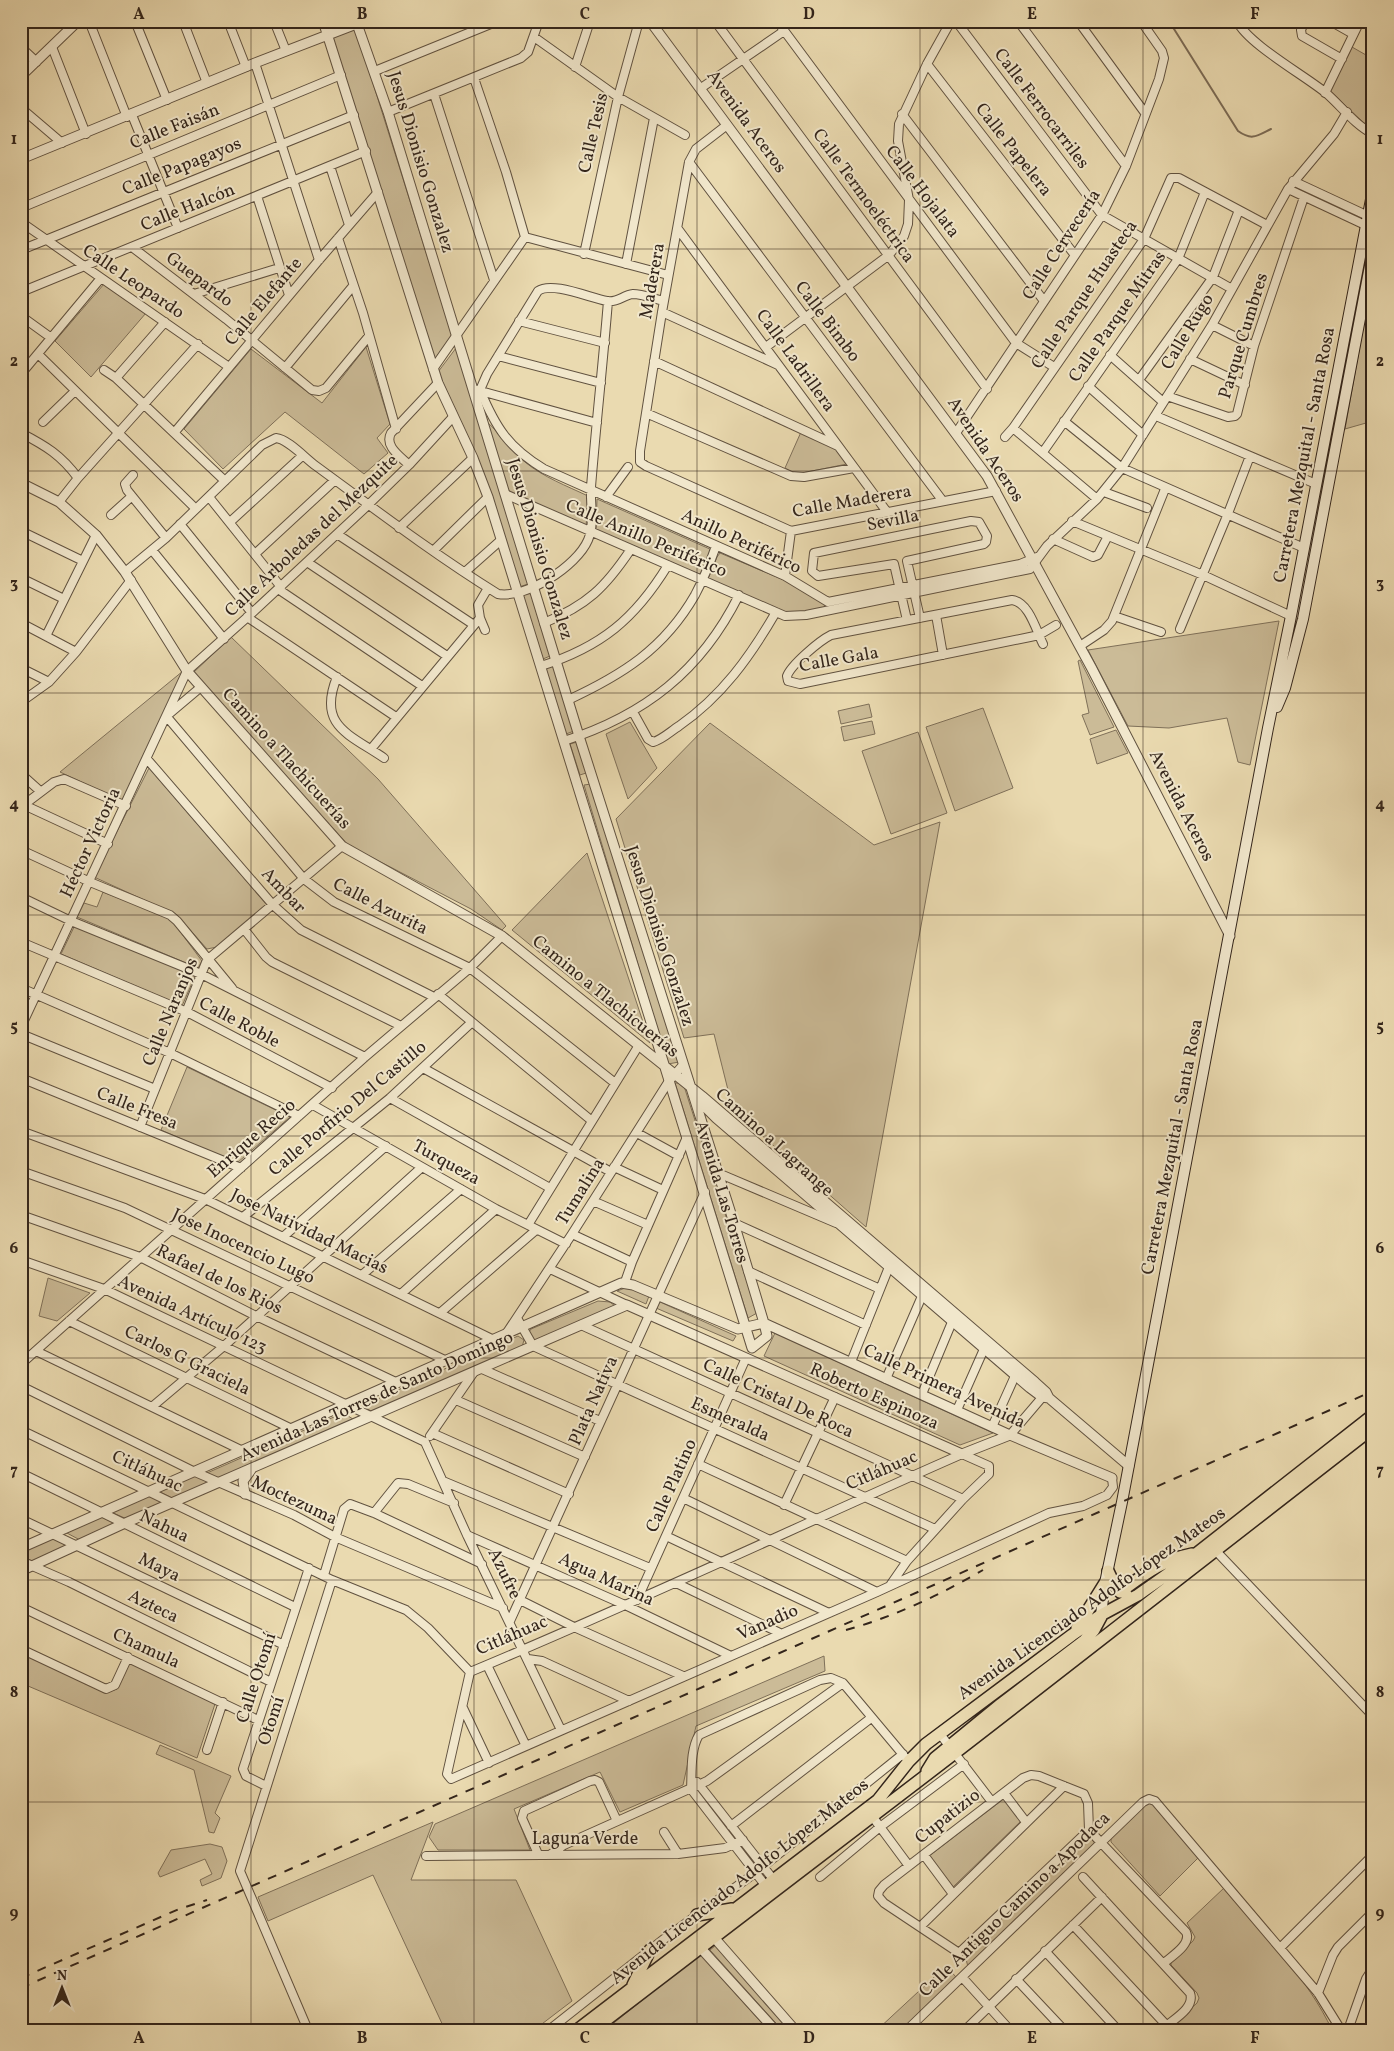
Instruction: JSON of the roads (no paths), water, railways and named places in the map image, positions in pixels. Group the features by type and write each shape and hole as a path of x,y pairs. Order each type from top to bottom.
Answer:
{"main road":[{"name":"Carretera Mezquital - Santa Rosa","path":"1101,1615 1105,1583 1129,1466 1268,728 1373,189"},
{"name":"Carretera Mezquital - Santa Rosa","path":"1268,728 1285,688 1303,619 1373,250"},
{"name":"Avenida Licenciado Adolfo López Mateos","path":"710,1933 734,1909 882,1796 906,1758 1072,1635 1101,1615 1138,1595 1196,1554 1373,1415"},
{"name":"Avenida Licenciado Adolfo López Mateos","path":"593,2030 710,1933 872,1816 925,1775 935,1758 952,1750 1121,1624 1373,1428"},
{"path":"1120,1592 1160,1564 1176,1557 1196,1554"},
{"path":"1108,1571 1112,1583 1120,1592 1138,1595"},
{"path":"1072,1635 1105,1583"},
{"path":"952,1750 1084,1640 1094,1630 1101,1615 1111,1623 1121,1624"},
{"path":"697,1915 734,1909"},
{"name":"Avenida Licenciado Adolfo López Mateos","path":"577,2030 632,1987 697,1943"},
{"path":"632,1987 650,1950"}],"street":[{"path":"21,76 78,21"},
{"path":"89,21 129,116 164,190 178,228"},
{"path":"134,21 167,100"},
{"path":"183,21 207,83"},
{"path":"228,21 269,105 280,144 319,260"},
{"path":"274,21 286,51"},
{"name":"Jesus Dionisio Gonzalez","path":"323,21 366,151 433,369 453,418 473,458 488,497 665,1066"},
{"path":"375,71 498,21"},
{"path":"388,112 526,55 539,21"},
{"path":"575,67 590,21"},
{"name":"Calle Tesis","path":"584,254 618,97 639,21"},
{"name":"Avenida Aceros","path":"650,21 848,286 956,433 996,491 1036,559 1230,936"},
{"name":"Calle Termoeléctrica","path":"715,21 987,389"},
{"name":"Calle Hojalata","path":"777,21 1016,343 1054,367"},
{"path":"766,347 888,255 904,236 908,224 909,200 898,141 899,124 902,114 927,64 951,21"},
{"name":"Calle Ferrocarriles","path":"956,21 1102,215 1232,289"},
{"path":"1018,21 1126,166"},
{"path":"1078,21 1145,113"},
{"name":"Calle Cervecería","path":"956,433 987,389 1074,254 1102,215 1126,166 1159,79 1164,58 1162,51 1141,21"},
{"path":"1237,21 1242,30 1251,39 1325,93 1364,129 1373,134"},
{"path":"1305,21 1301,30 1302,36 1342,59"},
{"path":"1330,21 1353,34"},
{"path":"1325,93 1360,21"},
{"path":"21,159 359,22"},
{"name":"Jesus Dionisio Gonzalez","path":"359,22 457,336 476,390 544,623 690,1087"},
{"path":"701,88 784,31"},
{"path":"534,37 618,97 685,136"},
{"path":"52,47 86,134"},
{"path":"21,48 36,62"},
{"name":"Calle Papelera","path":"927,64 1074,254"},
{"name":"Calle Faisán","path":"21,208 341,75"},
{"path":"474,78 506,172 525,237"},
{"path":"434,94 494,280"},
{"path":"21,108 62,143"},
{"name":"Calle Rugo","path":"1036,559 1053,539 1104,492 1122,468 1212,325 1293,181 1334,134 1347,112"},
{"name":"Calle Papagayos","path":"21,250 354,114"},
{"path":"902,114 1044,301"},
{"path":"626,264 654,118"},
{"name":"Maderera","path":"640,458 668,275 689,162 696,149 727,125"},
{"name":"Calle Halcón","path":"21,292 366,151"},
{"name":"Calle Bimbo","path":"689,162 942,500"},
{"path":"330,166 349,225"},
{"name":"Calle Parque Huasteca","path":"1005,437 1144,239 1168,181 1175,177 1205,192"},
{"path":"1293,181 1342,209 1366,220"},
{"path":"1288,189 1304,197 1342,209"},
{"name":"Calle Elefante","path":"174,433 378,192"},
{"path":"1205,192 1267,225"},
{"name":"Calle Parque Mitras","path":"1043,452 1178,258 1205,192"},
{"path":"257,196 289,295"},
{"name":"Parque Cumbres","path":"1165,399 1232,417 1237,414 1254,346 1304,197"},
{"path":"1139,380 1213,277 1239,210"},
{"name":"Calle Leopardo","path":"21,222 229,367"},
{"name":"Calle Ladrillera","path":"678,229 887,512"},
{"path":"525,237 668,275"},
{"path":"433,369 525,237"},
{"path":"338,238 396,429"},
{"name":"Guepardo","path":"132,247 252,340 312,390 319,391 326,388 369,336"},
{"path":"194,294 279,268"},
{"path":"22,373 101,278"},
{"path":"285,368 354,286"},
{"path":"597,423 476,390 535,295 543,288 556,288 608,301 620,300 631,294 664,301"},
{"path":"21,702 49,682 76,652 128,576 152,550 262,444 273,438 284,440 367,506 498,594 504,595 533,586 567,568 585,547 591,531 591,490 608,301"},
{"path":"662,312 780,366"},
{"path":"21,316 50,337"},
{"path":"520,321 605,343"},
{"path":"116,378 165,322"},
{"path":"1212,325 1254,346"},
{"path":"58,502 198,344"},
{"path":"38,354 196,509"},
{"path":"1110,355 1165,399"},
{"path":"498,356 601,383"},
{"path":"1190,359 1245,385"},
{"path":"654,361 839,447"},
{"path":"104,370 116,378 225,481"},
{"path":"409,465 389,445 389,436 438,383"},
{"path":"1088,386 1143,435"},
{"name":"Anillo Periférico","path":"476,390 491,418 506,438 529,460 544,469 785,576 829,606"},
{"path":"43,422 75,391"},
{"path":"646,413 791,476 804,477 854,468"},
{"path":"1156,416 1316,484"},
{"name":"Calle Arboledas del Mezquite","path":"187,671 367,506 453,418"},
{"path":"1064,421 1122,468 1165,489 1304,548"},
{"path":"1013,428 1097,499"},
{"path":"21,433 53,450 78,478"},
{"path":"230,522 302,456"},
{"path":"1180,629 1250,456"},
{"path":"399,528 473,458"},
{"name":"Calle Maderera","path":"640,458 646,466 791,531 942,500 996,491"},
{"path":"606,497 628,467"},
{"path":"132,475 126,484 131,497 166,538"},
{"path":"256,553 335,480"},
{"name":"Camino a Tlachicuerías","path":"21,482 58,502 96,534 128,576 187,671 342,846 502,936 640,1045 665,1066 672,1077 698,1093"},
{"path":"1080,646 1104,630 1114,616 1165,489"},
{"path":"1104,492 1147,508"},
{"name":"Calle Anillo Periférico","path":"505,494 776,612"},
{"path":"112,515 131,497"},
{"path":"209,497 256,553 279,588 422,686"},
{"path":"433,551 488,497"},
{"name":"Sevilla","path":"900,592 894,564 818,576 812,571 812,556 817,551 971,521 979,522 987,536 984,544 907,561 913,589"},
{"path":"1072,521 1203,575 1291,616"},
{"path":"180,524 250,615 396,717"},
{"path":"21,531 83,561"},
{"path":"785,576 791,531"},
{"path":"46,636 96,534"},
{"path":"337,534 474,625"},
{"path":"1053,539 1093,557 1098,555 1108,536"},
{"path":"465,572 501,540"},
{"path":"568,700 609,681 650,650 683,614 703,579 716,546"},
{"path":"544,623 580,606 599,591 618,569 631,549"},
{"path":"152,550 224,639"},
{"path":"633,712 648,739 653,742 692,717 727,685 743,664 776,612 791,617 829,606 997,572 1036,559"},
{"path":"307,562 447,656"},
{"path":"540,666 556,662 591,646 625,620 652,590 668,565"},
{"path":"21,578 64,599"},
{"path":"484,630 478,605 488,588"},
{"path":"913,589 920,618"},
{"path":"900,592 907,620"},
{"path":"564,741 607,725 633,712 685,672 704,652 720,629 739,595"},
{"name":"Calle Gala","path":"1042,644 1039,635 1024,606 1018,600 1012,600 831,635 824,638 789,672 788,680 800,684 943,655 1039,635 1056,625"},
{"path":"936,615 943,655"},
{"path":"1114,616 1161,632"},
{"path":"371,749 480,618"},
{"path":"21,623 76,652"},
{"path":"21,668 49,682"},
{"name":"Héctor Victoria","path":"21,1028 126,806 187,671"},
{"path":"337,677 331,704 334,721 344,731 384,758"},
{"path":"167,716 201,687"},
{"name":"Calle Azurita","path":"167,716 304,878 334,902 470,968 615,1084"},
{"name":"Ambar","path":"147,759 273,905 302,930 436,995 592,1121"},
{"path":"21,774 40,791"},
{"path":"108,844 23,806 40,791 54,782 64,779 126,806"},
{"name":"Calle Naranjos","path":"140,1127 207,960 342,846"},
{"path":"21,850 90,882 170,915 236,992"},
{"path":"21,897 71,921 202,974 365,1057"},
{"path":"244,929 266,957 277,965 401,1026"},
{"name":"Enrique Recio","path":"21,1364 365,1057 470,968 502,936"},
{"name":"Calle Roble","path":"21,942 187,1012 332,1088"},
{"path":"21,988 108,1024 299,1116"},
{"name":"Calle Porfirio Del Castillo","path":"243,1217 390,1098 471,1022"},
{"path":"21,1034 155,1088"},
{"path":"528,1225 640,1045"},
{"name":"Tumalina","path":"506,1334 566,1244 672,1077 683,1065"},
{"path":"423,1068 573,1151 663,1190"},
{"name":"Avenida Las Torres","path":"672,1077 687,1137 752,1348"},
{"name":"Calle Fresa","path":"21,1078 241,1168"},
{"name":"Avenida Las Torres","path":"690,1087 764,1324"},
{"name":"Camino a Lagrange","path":"698,1093 955,1319 1129,1466"},
{"name":"Camino a Lagrange","path":"698,1093 704,1106 716,1118 922,1296 955,1319 984,1349 1015,1376 1046,1396"},
{"path":"390,1098 550,1188"},
{"name":"Turqueza","path":"313,1105 461,1189 536,1230 566,1244"},
{"name":"Jose Natividad Macias","path":"21,1131 205,1199 494,1340"},
{"path":"637,1133 679,1156"},
{"path":"550,1268 746,1358 752,1348 767,1336 764,1324 738,1329 625,1282 687,1137"},
{"path":"284,1237 386,1146"},
{"path":"153,1406 188,1378 422,1167"},
{"name":"Jose Inocencio Lugo","path":"21,1171 125,1208 447,1361"},
{"path":"718,1174 842,1226"},
{"path":"362,1275 461,1189"},
{"name":"Plata Nativa","path":"510,1621 535,1564 554,1528 616,1384 704,1192"},
{"path":"593,1201 648,1225"},
{"path":"401,1294 496,1208"},
{"name":"Rafael de los Rios","path":"21,1215 140,1257 256,1316 398,1383"},
{"path":"734,1223 880,1289"},
{"path":"440,1312 536,1230"},
{"path":"572,1234 632,1262"},
{"name":"Avenida Artículo 123","path":"21,1260 104,1289 425,1442"},
{"path":"851,1362 889,1267"},
{"path":"748,1271 866,1325"},
{"name":"Avenida Las Torres de Santo Domingo","path":"21,1548 625,1282"},
{"path":"886,1378 922,1296"},
{"name":"Avenida Las Torres de Santo Domingo","path":"21,1571 123,1524 627,1305"},
{"path":"517,1318 533,1346"},
{"path":"922,1394 955,1319"},
{"name":"Carlos G Graciela","path":"69,1321 292,1429"},
{"name":"Calle Primera Avenida","path":"764,1324 1010,1435 1112,1478"},
{"name":"Calle Cristal De Roca","path":"581,1325 818,1434 963,1498"},
{"name":"Esmeralda","path":"533,1346 935,1530"},
{"path":"956,1410 984,1349"},
{"path":"36,1351 244,1451"},
{"name":"Calle Platino","path":"637,1600 746,1358"},
{"name":"Roberto Espinoza","path":"746,1358 989,1466 989,1474 963,1498"},
{"path":"425,1442 478,1370 600,1421"},
{"path":"992,1426 1015,1376"},
{"name":"Moctezuma","path":"21,1386 195,1472 294,1515 335,1537 503,1608"},
{"path":"1010,1435 1046,1396"},
{"path":"784,1505 835,1397"},
{"path":"456,1400 585,1457"},
{"name":"Citláhuac","path":"21,1430 332,1580 406,1610 428,1628 470,1672 676,1583 863,1497 1010,1435"},
{"path":"432,1433 569,1494"},
{"name":"Azufre","path":"425,1442 561,1730"},
{"path":"698,1464 907,1561"},
{"path":"245,1494 244,1481 251,1470"},
{"name":"Nahua","path":"21,1473 99,1513 295,1607"},
{"name":"Vanadio","path":"463,1708 447,1773 448,1778 454,1779 780,1633 878,1592 891,1584 1049,1513 1083,1506 1107,1495 1113,1487 1112,1478"},
{"path":"443,1482 650,1568"},
{"path":"374,1513 398,1483 408,1484 454,1504"},
{"path":"683,1498 878,1592"},
{"path":"891,1584 907,1561 963,1498"},
{"path":"324,1575 344,1509 348,1505 357,1506 374,1513 483,1565"},
{"name":"Maya","path":"21,1518 284,1645"},
{"name":"Agua Marina","path":"468,1535 625,1605 731,1656"},
{"path":"666,1536 829,1613"},
{"path":"1216,1550 1373,1716"},
{"name":"Azteca","path":"21,1561 69,1582 271,1682"},
{"name":"Calle Otomí","path":"266,1786 246,1776 243,1771 258,1720 309,1568"},
{"name":"Otomí","path":"308,2030 240,1871 332,1580"},
{"path":"676,1583 780,1633"},
{"path":"520,1600 574,1627 683,1676"},
{"name":"Chamula","path":"21,1607 258,1720"},
{"path":"21,1649 106,1689 115,1684 128,1657"},
{"path":"528,1660 542,1661 629,1701"},
{"path":"487,1665 526,1746"},
{"path":"470,1672 463,1708 489,1763"},
{"path":"549,2030 650,1950 697,1915 755,1873 763,1867 906,1758 842,1683 830,1678 820,1680 704,1732 699,1735 696,1742 691,1789 735,1844 755,1873 769,1882"},
{"path":"551,1854 564,1845 691,1789 719,1773 842,1683"},
{"path":"206,1750 223,1702"},
{"path":"731,1826 872,1718"},
{"path":"940,1734 992,1802"},
{"path":"820,1876 880,1827 964,1764"},
{"name":"Cupatizio","path":"1031,1775 1064,1786 1086,1796 1088,1803 1088,1830 960,1953 881,1901 878,1896 881,1888 1004,1793 1023,1778 1031,1775"},
{"path":"692,1776 763,1867 769,1882"},
{"path":"538,1854 522,1818 524,1811 590,1781 595,1780 599,1782 617,1821"},
{"path":"920,1927 1064,1786"},
{"path":"1004,1793 1026,1822"},
{"name":"Calle Antiguo Camino a Apodaca","path":"907,2030 1143,1802 1149,1799 1156,1801 1217,1876 1280,1948"},
{"path":"872,1816 909,1866"},
{"path":"1088,1830 1188,1934 1186,1943 1164,1963"},
{"path":"664,1832 678,1854"},
{"name":"Laguna Verde","path":"426,1856 678,1854 718,1850 743,1840"},
{"path":"924,1855 953,1894"},
{"path":"1341,2030 1318,1993 1280,1948 1373,1855"},
{"path":"1073,1925 1168,2028 1187,2008 1192,1998 1188,1990 1083,1877"},
{"path":"965,2030 1102,1897"},
{"path":"1318,1993 1338,1946 1373,1912"},
{"path":"710,1933 795,2030"},
{"path":"697,1943 775,2030"},
{"path":"1045,1951 1118,2030"},
{"path":"1348,2030 1366,1979 1373,1968"},
{"path":"962,1977 1010,2030"},
{"path":"1016,1979 1064,2030"}],"waterway":[{"path":"1169,21 1238,131 1251,137 1271,129"}],"railway":[{"path":"21,1988 1373,1391"},
{"path":"846,1630 881,1619 916,1604 983,1570"},
{"path":"21,1978 179,1909 207,1900"}]}
